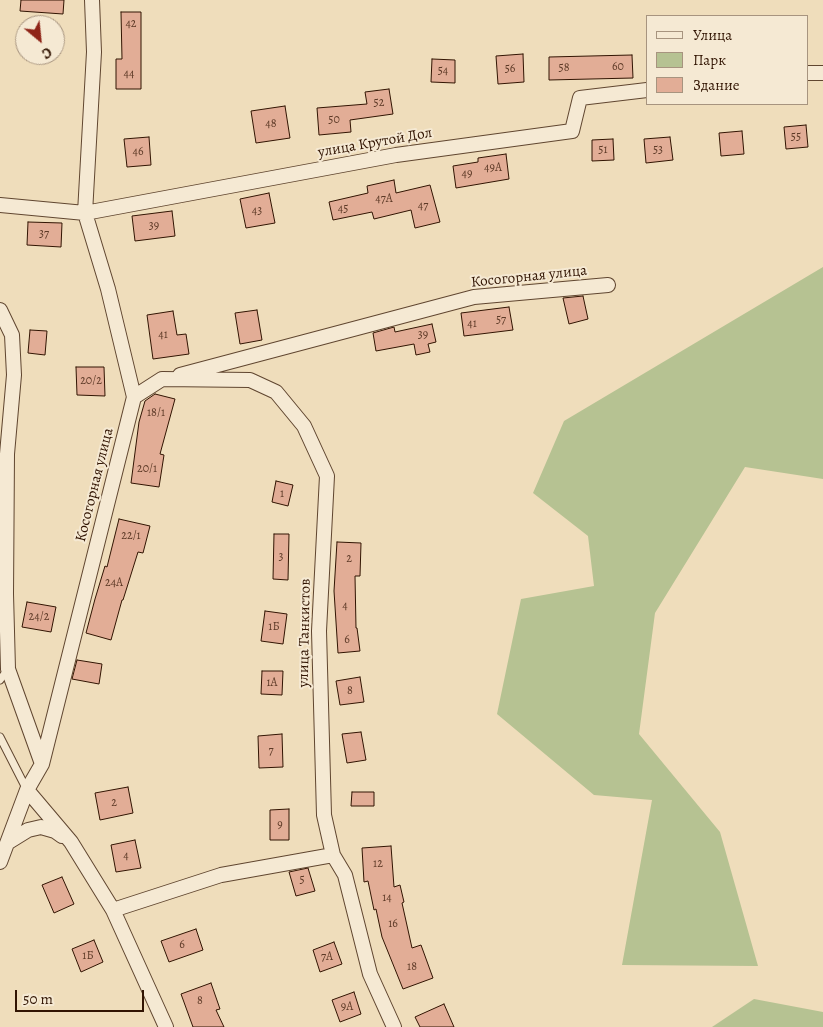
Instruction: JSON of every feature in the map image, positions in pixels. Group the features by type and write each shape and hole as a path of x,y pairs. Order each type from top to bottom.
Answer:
{"street":[{"path":"85,213 94,52 92,0"},
{"path":"808,74 823,72"},
{"name":"улица Крутой Дол","path":"0,205 85,213 396,155 572,131 580,98 646,90"},
{"name":"Косогорная улица","path":"0,862 28,790 42,764 134,397 108,289 85,213"},
{"name":"Косогорная улица","path":"162,379 474,297 608,285"},
{"path":"0,310 12,335 14,374 5,412 7,463 4,674 42,764"},
{"path":"134,397 162,379"},
{"name":"улица Танкистов","path":"162,379 250,380 276,392 304,426 327,476 319,630 324,815 333,855 345,875 370,974 394,1027"},
{"path":"28,790 71,842 113,910 166,1027"},
{"path":"7,843 28,830 41,827 55,831 71,842"},
{"path":"113,910 221,876 333,855"}],"lane":[{"path":"0,737 28,790"}],"green space":[{"path":"823,267 823,479 745,467 655,613 639,734 720,832 758,966 622,965 652,800 594,795 497,714 521,599 594,586 588,536 533,493 564,421"},
{"path":"754,999 823,1012 823,1027 712,1027"}],"building":[{"path":"21,0 64,0 63,14 20,11"},
{"path":"121,12 141,12 141,89 116,89 116,59 122,59"},
{"path":"523,54 524,82 498,84 496,56"},
{"path":"632,55 633,78 549,80 549,57"},
{"path":"432,59 455,60 455,83 431,82"},
{"path":"389,89 393,114 350,120 351,132 319,135 317,108 367,104 365,92"},
{"path":"285,106 290,138 256,143 251,111"},
{"path":"806,125 808,147 786,149 784,127"},
{"path":"742,131 744,154 721,156 719,133"},
{"path":"149,137 151,165 127,167 124,139"},
{"path":"670,137 673,160 646,163 644,139"},
{"path":"613,139 614,160 592,161 592,140"},
{"path":"506,154 509,179 456,188 453,166 478,162 478,158"},
{"path":"394,180 396,193 430,185 440,222 415,228 411,210 374,219 372,212 333,220 329,202 368,193 367,186"},
{"path":"269,193 275,223 246,228 240,199"},
{"path":"172,211 175,236 135,241 132,216"},
{"path":"28,222 62,223 61,247 27,245"},
{"path":"583,296 588,319 569,324 563,298"},
{"path":"509,307 513,330 464,336 461,313"},
{"path":"257,310 262,340 240,344 235,313"},
{"path":"173,311 177,335 186,334 189,354 153,359 147,315"},
{"path":"432,324 436,342 428,344 430,352 416,355 414,344 376,351 373,333 394,327 395,332"},
{"path":"30,330 47,331 45,355 28,353"},
{"path":"76,367 104,367 105,396 77,395"},
{"path":"155,394 175,399 160,454 164,455 159,487 131,483 139,422 145,401"},
{"path":"276,481 293,485 288,506 272,502"},
{"path":"119,519 150,526 143,553 138,552 111,640 86,633 105,566 107,567"},
{"path":"274,534 289,534 288,580 273,579"},
{"path":"337,542 361,543 360,576 355,576 356,628 360,651 338,653 334,591"},
{"path":"27,602 56,607 51,632 22,627"},
{"path":"265,611 287,614 283,644 261,641"},
{"path":"77,660 102,664 99,684 72,679"},
{"path":"262,671 283,671 282,695 261,694"},
{"path":"360,677 364,702 340,705 336,681"},
{"path":"361,732 366,760 347,763 342,734"},
{"path":"282,734 283,767 259,768 258,736"},
{"path":"128,787 133,813 100,820 95,793"},
{"path":"352,792 374,792 374,806 351,806"},
{"path":"289,809 289,840 270,840 270,810"},
{"path":"135,840 141,868 116,872 111,845"},
{"path":"391,846 394,887 400,885 412,948 421,945 433,978 403,989 382,937 368,881 364,882 362,848"},
{"path":"308,868 315,891 296,896 289,872"},
{"path":"62,877 74,904 54,913 42,885"},
{"path":"196,929 203,950 169,962 161,941"},
{"path":"94,940 103,962 81,972 72,949"},
{"path":"334,942 342,964 320,972 313,950"},
{"path":"211,983 220,1009 216,1010 224,1027 193,1027 181,994"},
{"path":"354,992 361,1014 340,1022 332,1000"},
{"path":"444,1004 454,1027 420,1027 415,1017"}]}
